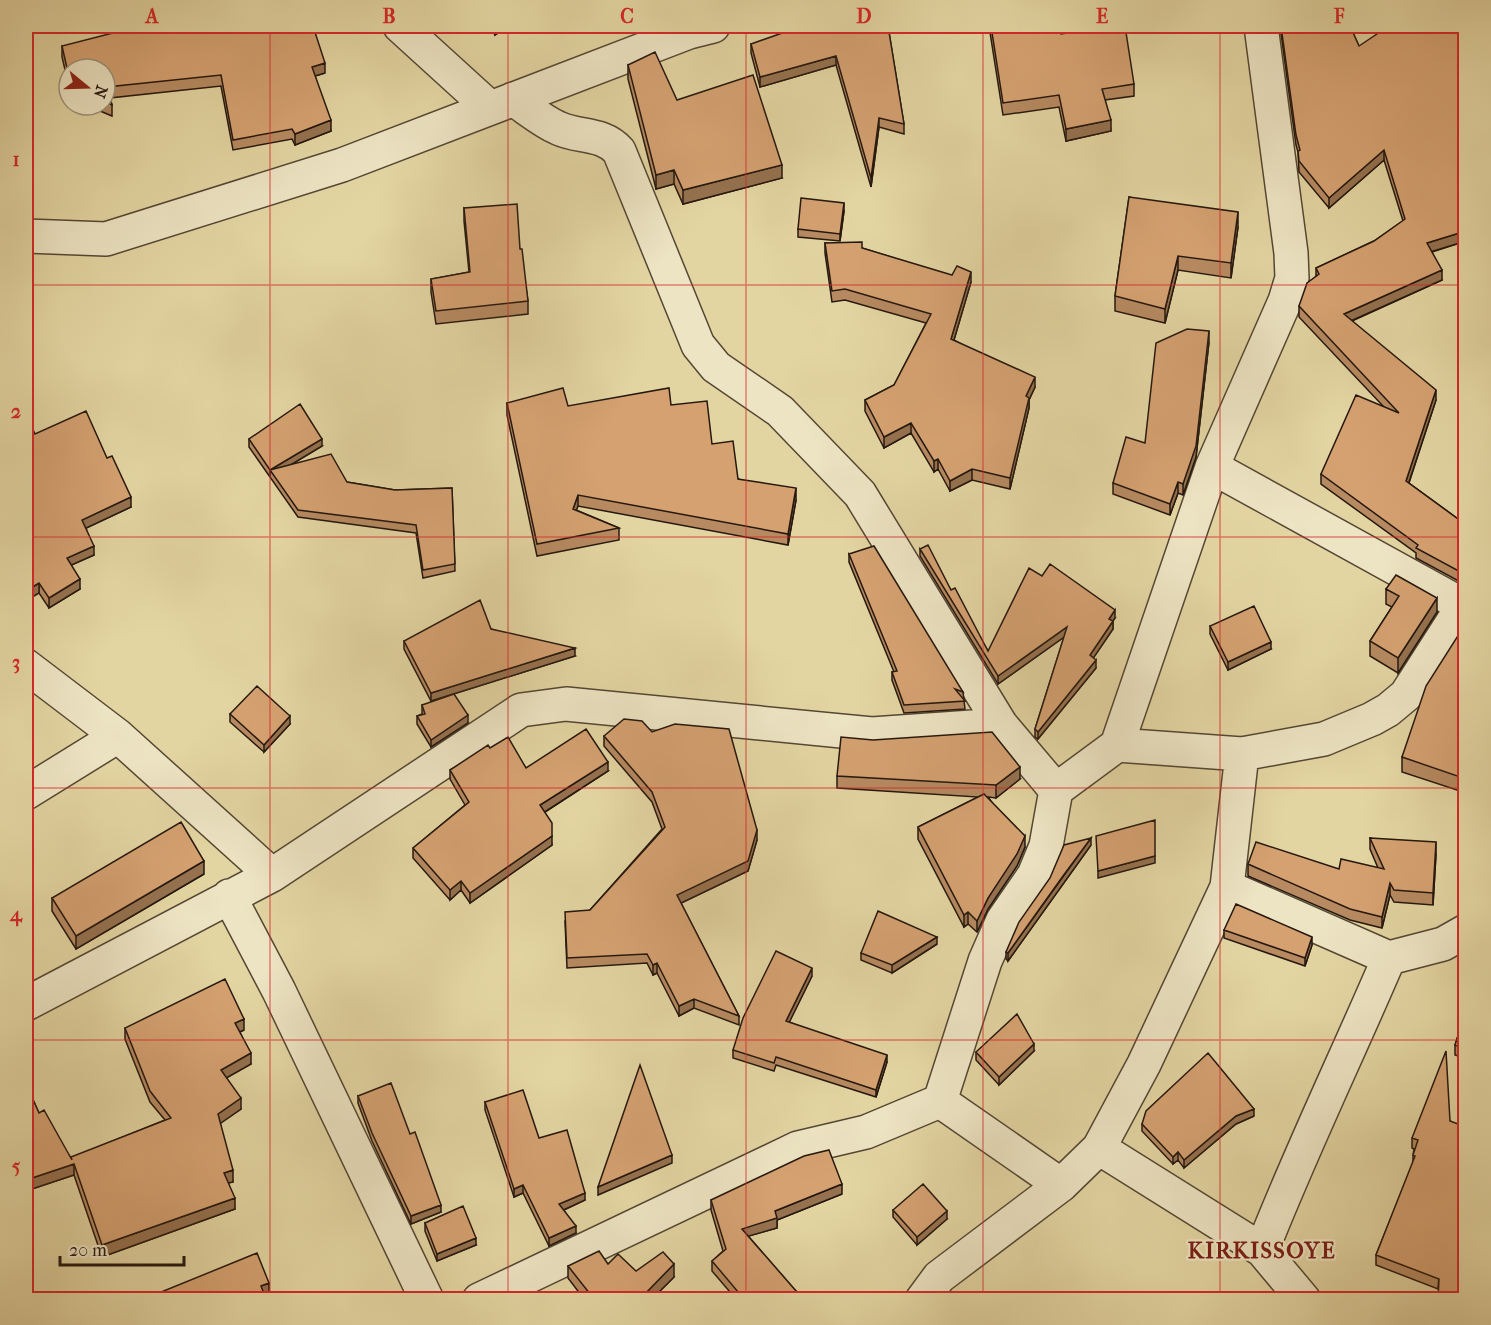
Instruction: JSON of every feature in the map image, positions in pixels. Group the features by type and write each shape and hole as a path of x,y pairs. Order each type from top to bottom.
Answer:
{"street":[{"path":"400,26 501,103 557,128 597,136 611,142 619,151 698,345 716,367 780,411 860,494 1001,725 1056,790"},
{"path":"26,236 105,239 342,165 689,32 713,26"},
{"path":"479,1299 798,1148 866,1132 940,1101 985,961 1003,920 1034,875 1046,846 1056,790 1117,745 1212,468 1285,301 1292,278 1262,26"},
{"path":"1117,745 1242,754 1324,738 1372,720 1406,695 1464,606 1212,468"},
{"path":"26,666 118,736 272,874"},
{"path":"26,1004 272,874 520,710 566,704 872,734 1001,725"},
{"path":"26,793 118,736"},
{"path":"922,1299 939,1278 1061,1185 1099,1148 1144,1064 1227,887 1242,754"},
{"path":"1227,887 1389,958 1443,944 1466,931"},
{"path":"229,896 279,991 422,1298"},
{"path":"1262,1250 1298,1158 1345,1061 1389,958"},
{"path":"940,1101 1061,1185"},
{"path":"1099,1148 1262,1250 1304,1299"}],"building":[{"path":"140,26 313,26 325,63 312,67 331,120 295,134 292,129 233,140 221,75 117,86 117,57 64,57 62,46"},
{"path":"802,26 888,26 904,124 879,118 871,178 836,56 760,77 751,44"},
{"path":"991,26 1059,26 1061,34 1125,26 1134,84 1102,89 1111,120 1066,129 1059,95 1003,103"},
{"path":"1281,26 1350,26 1359,46 1389,26 1466,26 1466,231 1427,243 1442,270 1344,314 1436,390 1406,481 1466,523 1466,575 1416,548 1418,545 1321,474 1356,395 1399,413 1299,306 1307,283 1319,274 1316,268 1374,241 1405,219 1384,150 1329,198 1299,161 1298,151 1300,150"},
{"path":"655,52 677,100 753,75 782,165 683,190 674,170 656,175 628,65"},
{"path":"1129,197 1238,212 1231,263 1178,256 1165,309 1115,296"},
{"path":"801,198 844,203 840,234 798,229"},
{"path":"517,204 520,249 522,249 528,301 436,311 431,279 470,272 464,208"},
{"path":"862,242 862,248 952,275 957,266 971,272 951,339 1035,377 1026,396 1029,398 1010,478 972,469 950,481 938,459 934,461 911,423 884,437 865,400 894,385 931,314 845,289 832,291 825,243"},
{"path":"1187,329 1209,331 1196,446 1183,484 1178,482 1170,504 1113,483 1126,437 1145,443 1156,343"},
{"path":"563,388 568,406 669,388 671,405 707,401 712,444 733,441 738,479 796,488 788,534 578,495 573,509 619,528 537,544 507,403"},
{"path":"300,404 322,439 270,470 249,439"},
{"path":"86,411 107,458 112,456 131,497 82,520 94,546 67,558 80,579 49,598 39,583 26,591 26,414 35,434"},
{"path":"331,454 347,482 395,490 452,488 455,564 423,570 416,525 298,510 270,470"},
{"path":"928,545 951,590 955,588 988,651 1029,568 1042,576 1050,564 1115,610 1109,619 1113,621 1090,655 1096,660 1038,732 1035,729 1067,627 998,676 920,549"},
{"path":"874,546 963,692 955,689 965,701 904,705 892,672 897,671 849,554"},
{"path":"1396,575 1437,598 1398,658 1370,641 1399,596 1386,589"},
{"path":"480,600 491,629 575,648 431,693 404,641"},
{"path":"1254,606 1271,642 1228,662 1210,626"},
{"path":"1466,623 1466,779 1402,757 1426,686"},
{"path":"257,686 290,716 264,745 230,714"},
{"path":"454,694 468,715 431,740 417,716 425,714 422,705"},
{"path":"624,719 642,721 652,732 675,724 729,729 757,830 748,861 677,895 739,1016 694,999 679,1006 657,963 653,965 647,954 567,958 565,912 590,910 665,827 652,792 604,736"},
{"path":"586,729 608,762 540,805 552,823 552,836 470,893 461,881 450,890 413,848 469,802 450,770 488,745 490,748 508,737 526,768"},
{"path":"992,732 1020,767 996,785 837,776 841,737 873,740"},
{"path":"984,794 1025,836 1017,854 988,898 977,921 968,912 964,915 918,827"},
{"path":"1155,820 1155,856 1098,871 1096,836"},
{"path":"181,822 204,861 76,936 52,898"},
{"path":"1091,838 1008,953 1006,952 1019,922 1050,878 1064,845"},
{"path":"1370,838 1436,842 1433,893 1394,890 1390,883 1382,917 1350,909 1248,864 1256,842 1339,869 1341,859 1384,869"},
{"path":"1236,904 1312,937 1305,958 1224,930"},
{"path":"878,911 937,937 892,965 861,953"},
{"path":"776,951 812,968 786,1021 887,1055 876,1090 776,1057 774,1063 733,1050 743,1018"},
{"path":"225,979 244,1019 235,1023 251,1053 221,1070 241,1098 218,1114 233,1170 224,1173 235,1198 102,1245 74,1164 26,1180 26,1084 39,1113 44,1110 72,1160 71,1157 171,1118 150,1091 125,1028"},
{"path":"1017,1014 1034,1044 999,1077 976,1052"},
{"path":"1466,1015 1466,1049 1455,1045"},
{"path":"1446,1051 1450,1121 1466,1127 1466,1299 1438,1299 1439,1279 1376,1255 1415,1156 1413,1155 1418,1140 1412,1138"},
{"path":"1208,1053 1254,1109 1236,1116 1184,1160 1178,1152 1173,1157 1142,1124 1146,1111"},
{"path":"640,1065 672,1155 598,1187"},
{"path":"391,1083 410,1134 415,1132 441,1205 411,1216 372,1133 358,1096"},
{"path":"523,1090 539,1138 567,1130 585,1193 559,1204 576,1226 549,1238 523,1185 514,1189 485,1102"},
{"path":"829,1150 842,1184 775,1211 777,1218 742,1229 803,1299 744,1299 712,1261 726,1249 711,1200 804,1156"},
{"path":"923,1184 947,1211 917,1237 893,1210"},
{"path":"463,1206 476,1238 437,1254 425,1223"},
{"path":"599,1251 608,1264 618,1254 636,1271 663,1252 674,1264 640,1299 594,1299 568,1266"},
{"path":"257,1253 269,1283 261,1286 266,1299 144,1299"}],"district":[{"name":"KIRKISSOYE","path":"1262,1250"}]}
